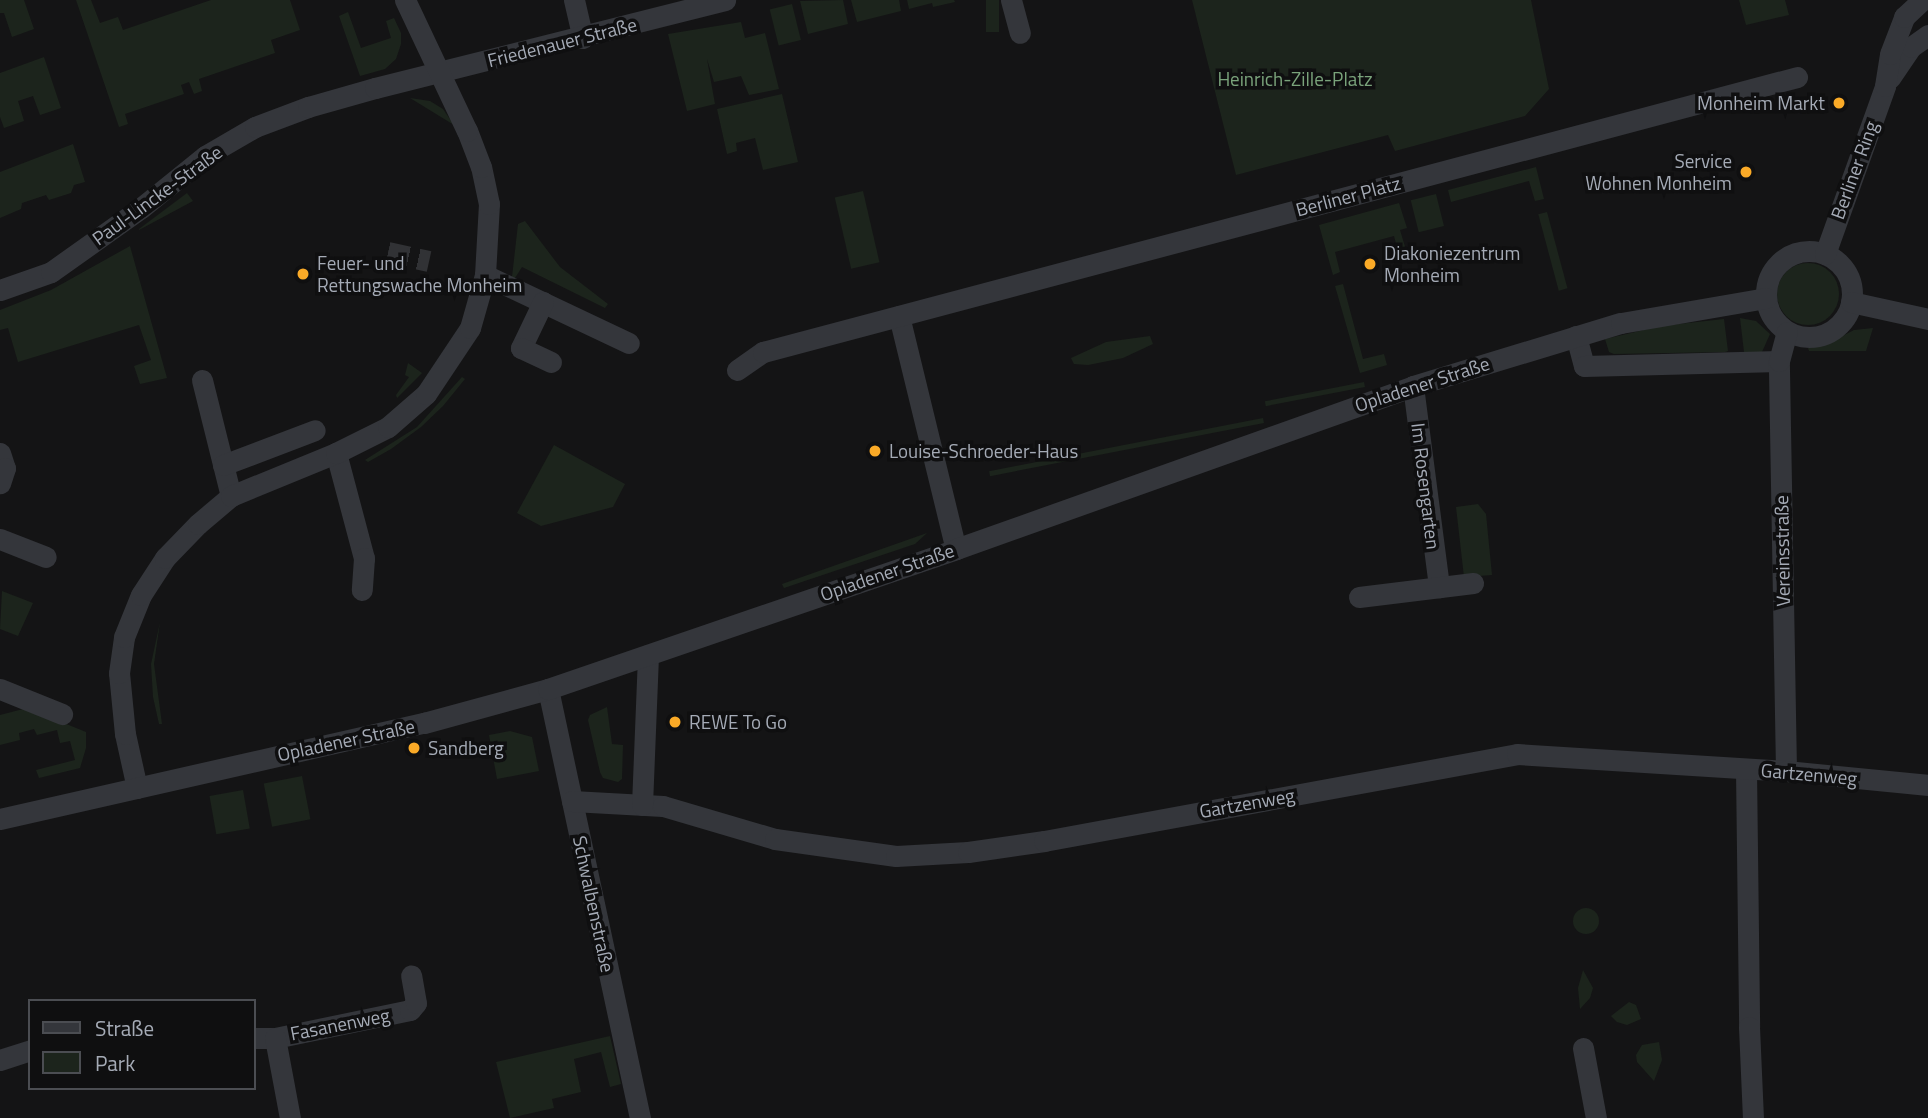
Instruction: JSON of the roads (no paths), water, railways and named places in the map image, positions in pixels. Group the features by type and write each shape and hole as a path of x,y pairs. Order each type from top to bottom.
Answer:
{"street":[{"path":"137,789 125,734 119,673 124,637 141,595 165,558 198,524 231,496 336,453 388,427 426,394 470,328 485,275 489,204 481,167 405,0"},
{"path":"574,0 583,38"},
{"name":"Friedenauer Straße","path":"439,72 583,38 725,0"},
{"path":"1011,0 1020,33"},
{"name":"Berliner Ring","path":"1825,254 1885,86 1890,54 1903,17 1922,0"},
{"name":"Berliner Ring","path":"1885,86 1911,47 1928,35"},
{"name":"Paul-Lincke-Straße","path":"0,290 51,272 141,208 205,156 256,127 308,107 439,72"},
{"name":"Berliner Platz","path":"737,370 763,352 1797,77"},
{"path":"1811,251 1825,254 1843,268 1852,290 1851,302 1838,326 1827,333 1814,337 1787,332 1769,312 1767,284 1783,259 1811,251"},
{"path":"485,275 629,343"},
{"name":"Opladener Straße","path":"0,819 424,723 548,689 1413,386 1620,323 1766,298"},
{"path":"543,302 512,344 551,362"},
{"path":"1851,302 1928,319"},
{"path":"899,316 956,548"},
{"name":"Vereinsstraße","path":"1786,771 1779,360 1787,332"},
{"path":"1576,336 1584,366 1779,360"},
{"path":"202,380 231,496"},
{"name":"Im Rosengarten","path":"1413,386 1439,587"},
{"path":"223,465 315,430"},
{"path":"0,453 5,468 0,483"},
{"path":"336,453 363,558 362,590"},
{"path":"0,539 46,557"},
{"path":"1359,597 1473,583"},
{"path":"642,805 648,655"},
{"path":"0,689 62,714"},
{"name":"Schwalbenstraße","path":"548,689 640,1118"},
{"name":"Gartzenweg","path":"572,801 663,806 775,839 896,856 968,852 1044,841 1517,754 1786,771 1928,785"},
{"path":"1746,769 1749,1027 1753,1118"},
{"name":"Fasanenweg","path":"290,1118 264,1038 410,1010 416,1003 411,975"},
{"path":"1583,1048 1596,1118"},
{"path":"0,1060 28,1050"}],"tunnel":[{"path":"388,252 429,261"}],"place":[{"name":"Monheim Markt","path":"1839,103"},
{"name":"Service Wohnen Monheim","path":"1746,172"},
{"name":"Diakoniezentrum Monheim","path":"1370,264"},
{"name":"Feuer- und Rettungswache Monheim","path":"303,274"},
{"name":"Louise-Schroeder-Haus","path":"875,451"},
{"name":"REWE To Go","path":"675,722"},
{"name":"Sandberg","path":"414,748"}],"park label":[{"name":"Heinrich-Zille-Platz","path":"1295,79"}]}
